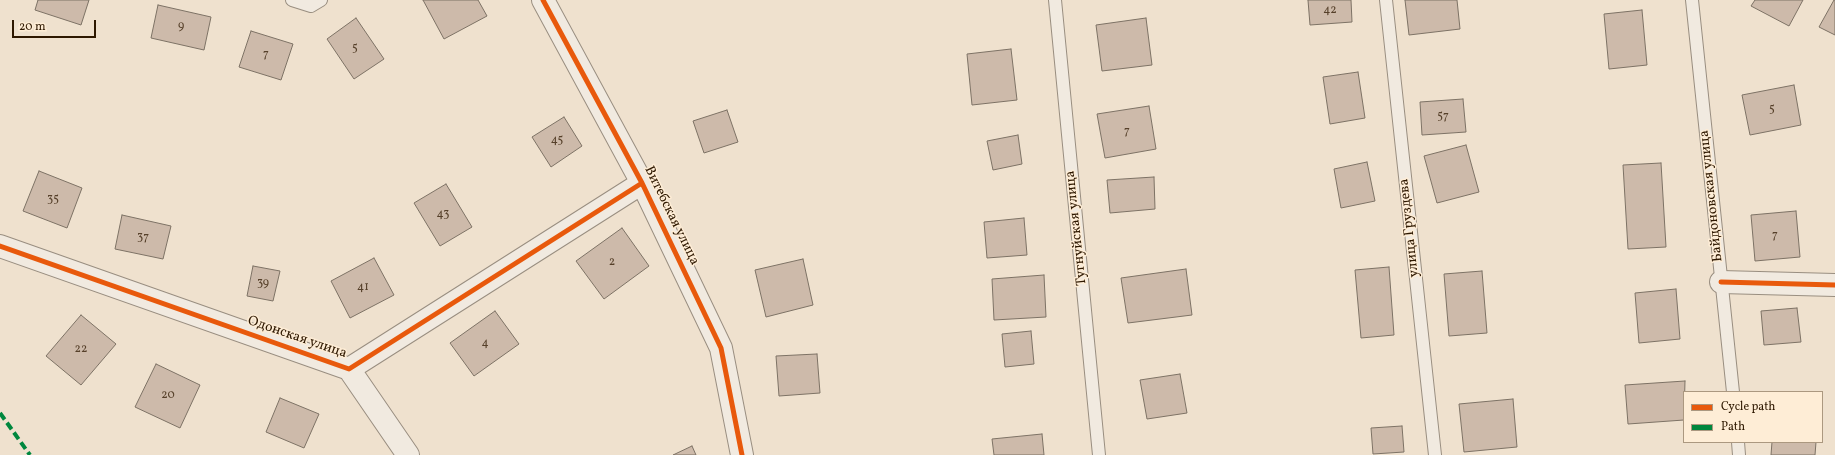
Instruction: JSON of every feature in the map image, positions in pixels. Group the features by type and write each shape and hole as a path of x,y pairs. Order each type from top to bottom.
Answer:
{"street":[{"name":"Витебская улица","path":"543,0 642,183 721,348 742,455"},
{"name":"Одонская улица","path":"349,369 642,183"},
{"name":"Одонская улица","path":"0,246 349,369 408,455"},
{"path":"1721,282 1835,285"}],"lane":[{"path":"292,0 311,6 321,0"},
{"name":"Тугнуйская улица","path":"1054,0 1099,455"},
{"name":"улица Груздева","path":"1386,0 1435,455"},
{"name":"Байдоновская улица","path":"1692,0 1733,391"},
{"path":"1738,443 1739,455"}],"building":[{"path":"38,0 89,0 81,25 35,10"},
{"path":"423,0 478,0 487,16 444,39"},
{"path":"1308,0 1351,0 1352,22 1310,25"},
{"path":"1405,0 1457,0 1460,29 1409,35"},
{"path":"1755,0 1803,0 1789,26 1751,6"},
{"path":"1835,0 1835,35 1819,27"},
{"path":"158,5 211,17 204,50 151,38"},
{"path":"1642,10 1647,65 1609,69 1604,14"},
{"path":"356,18 384,59 354,79 327,39"},
{"path":"1146,18 1152,65 1102,71 1096,25"},
{"path":"251,31 293,44 281,80 239,67"},
{"path":"1011,49 1017,100 972,105 967,54"},
{"path":"1358,72 1365,118 1330,124 1323,77"},
{"path":"1794,85 1801,125 1750,135 1742,95"},
{"path":"1463,99 1466,132 1422,135 1420,102"},
{"path":"1149,106 1156,149 1105,158 1097,114"},
{"path":"727,110 738,142 704,153 693,121"},
{"path":"564,117 582,146 551,167 532,137"},
{"path":"1018,135 1022,164 993,170 987,141"},
{"path":"1466,145 1479,192 1437,203 1424,156"},
{"path":"1367,162 1375,201 1341,208 1334,169"},
{"path":"1661,163 1666,247 1628,249 1623,165"},
{"path":"39,171 82,188 67,228 23,211"},
{"path":"1154,177 1155,209 1110,213 1107,180"},
{"path":"446,184 472,227 440,246 414,203"},
{"path":"1796,211 1800,257 1755,261 1751,215"},
{"path":"122,215 171,226 163,259 115,249"},
{"path":"1024,218 1027,255 987,258 984,222"},
{"path":"622,228 649,266 604,299 576,261"},
{"path":"374,258 394,295 350,318 331,281"},
{"path":"803,259 813,305 766,317 755,270"},
{"path":"253,266 280,271 273,301 247,296"},
{"path":"1389,267 1394,335 1361,338 1355,270"},
{"path":"1186,269 1192,315 1128,323 1121,278"},
{"path":"1482,271 1487,333 1449,336 1444,274"},
{"path":"1044,275 1046,317 994,320 992,279"},
{"path":"1676,289 1680,339 1639,343 1635,293"},
{"path":"1797,308 1801,342 1764,345 1761,311"},
{"path":"495,311 519,344 474,376 450,343"},
{"path":"81,315 116,344 81,385 46,356"},
{"path":"1031,331 1034,364 1005,367 1002,334"},
{"path":"817,354 820,393 779,396 776,356"},
{"path":"156,364 200,385 180,428 135,407"},
{"path":"1180,374 1187,413 1147,419 1140,380"},
{"path":"1685,381 1685,391 1683,391 1683,420 1628,424 1625,385"},
{"path":"280,398 319,414 304,448 266,432"},
{"path":"1513,399 1517,447 1464,452 1459,404"},
{"path":"1402,426 1404,452 1373,454 1371,428"},
{"path":"1042,434 1044,455 994,455 992,439"},
{"path":"1772,443 1816,443 1815,455 1771,455"},
{"path":"692,446 696,455 673,455"}],"marked path":[{"path":"0,413 30,455"}],"cycle path":[{"path":"543,0 642,183 721,348 742,455"},
{"path":"0,246 349,369 642,183"},
{"path":"1721,282 1835,285"}]}
